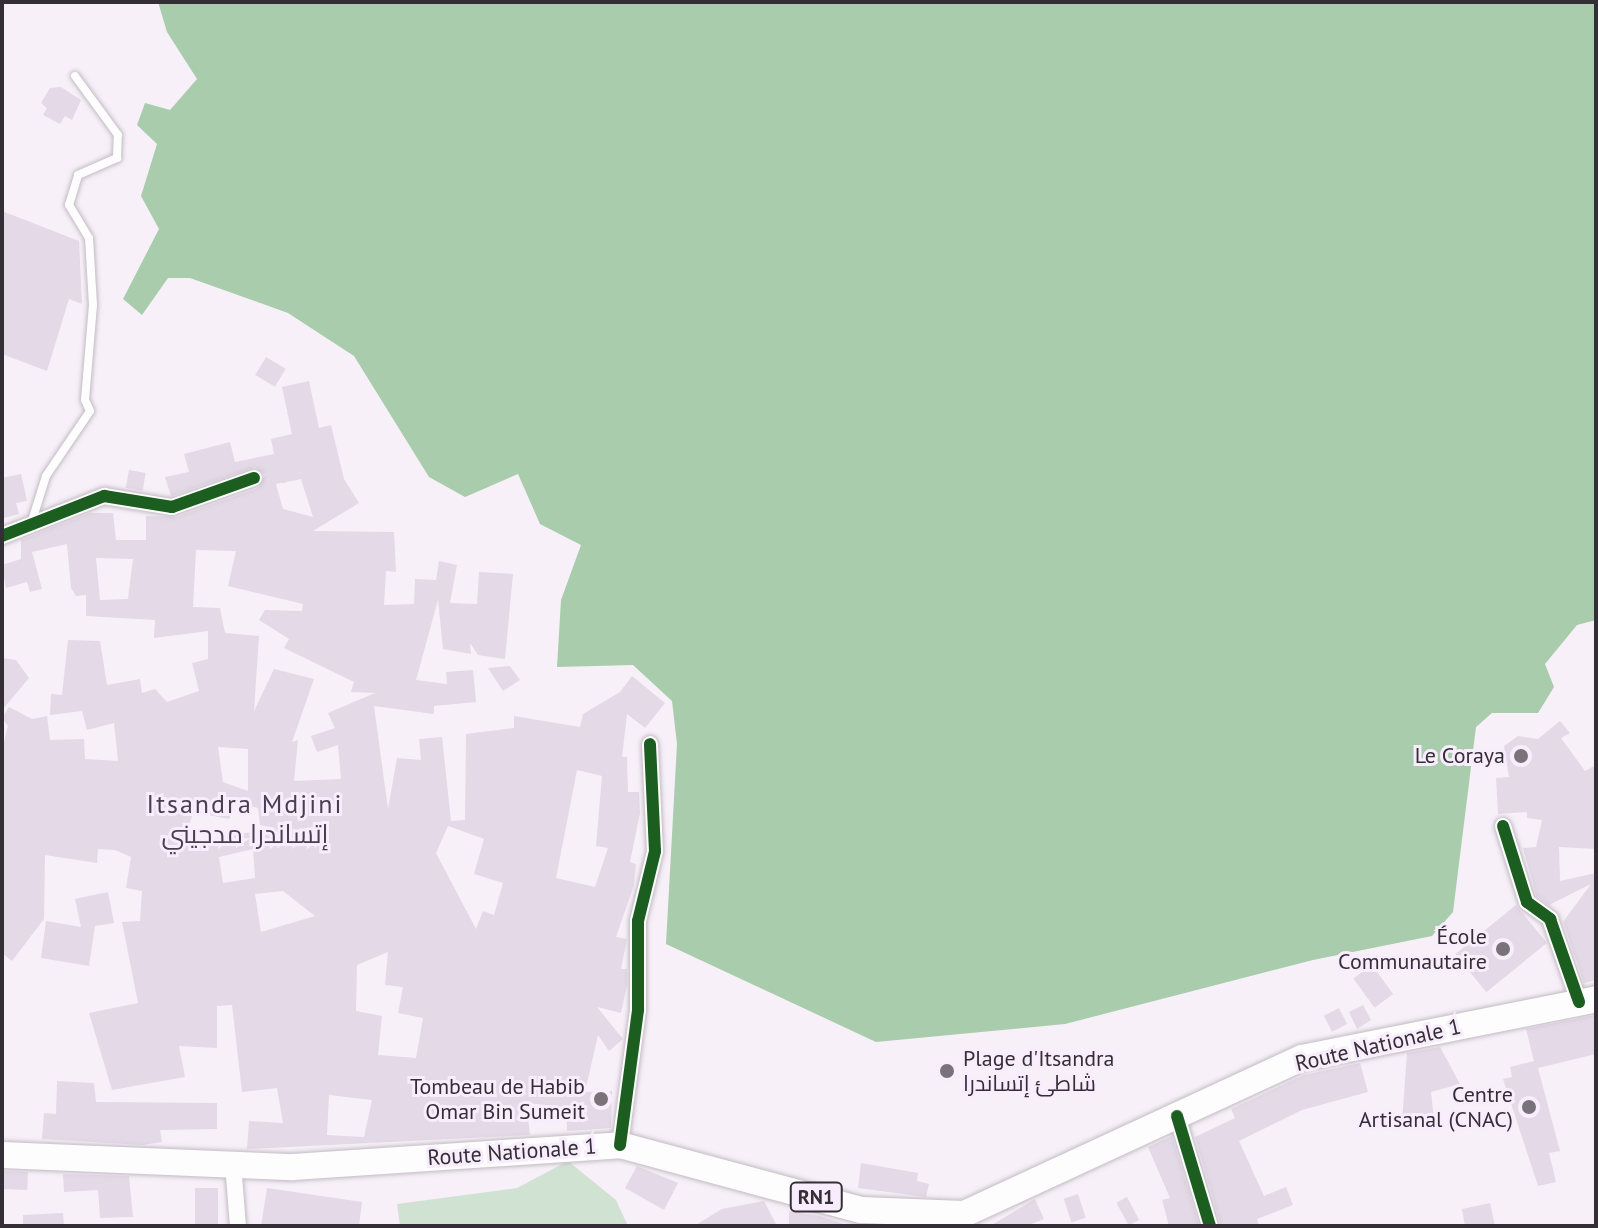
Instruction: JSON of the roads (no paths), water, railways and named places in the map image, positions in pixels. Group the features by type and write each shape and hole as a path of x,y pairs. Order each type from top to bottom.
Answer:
{"main road":[{"name":"Route Nationale 1","path":"2,1155 340,1166 508,1149 620,1145 861,1210 964,1214 1302,1058 1588,1001"}],"street":[{"path":"2,536 104,496 172,507 254,478"},
{"path":"620,1145 638,1010 638,921 655,851 650,744"},
{"path":"1503,826 1527,902 1550,919 1588,1001"},
{"path":"1177,1116 1210,1226"},
{"path":"233,1163 238,1226"}],"lane":[{"path":"31,525 46,476 90,411 85,400 93,305 89,238 69,205 78,175 117,158 118,135 75,76"}],"place":[{"name":"Le Coraya","path":"1521,756"},
{"name":"École Communautaire","path":"1503,949"},
{"name":"Plage d'Itsandra شاطئ إتساندرا","path":"947,1071"},
{"name":"Tombeau de Habib Omar Bin Sumeit","path":"601,1099"},
{"name":"Centre Artisanal (CNAC)","path":"1529,1107"}],"district":[{"name":"Itsandra Mdjini إتساندرا مدجيني","path":"245,819"}]}
